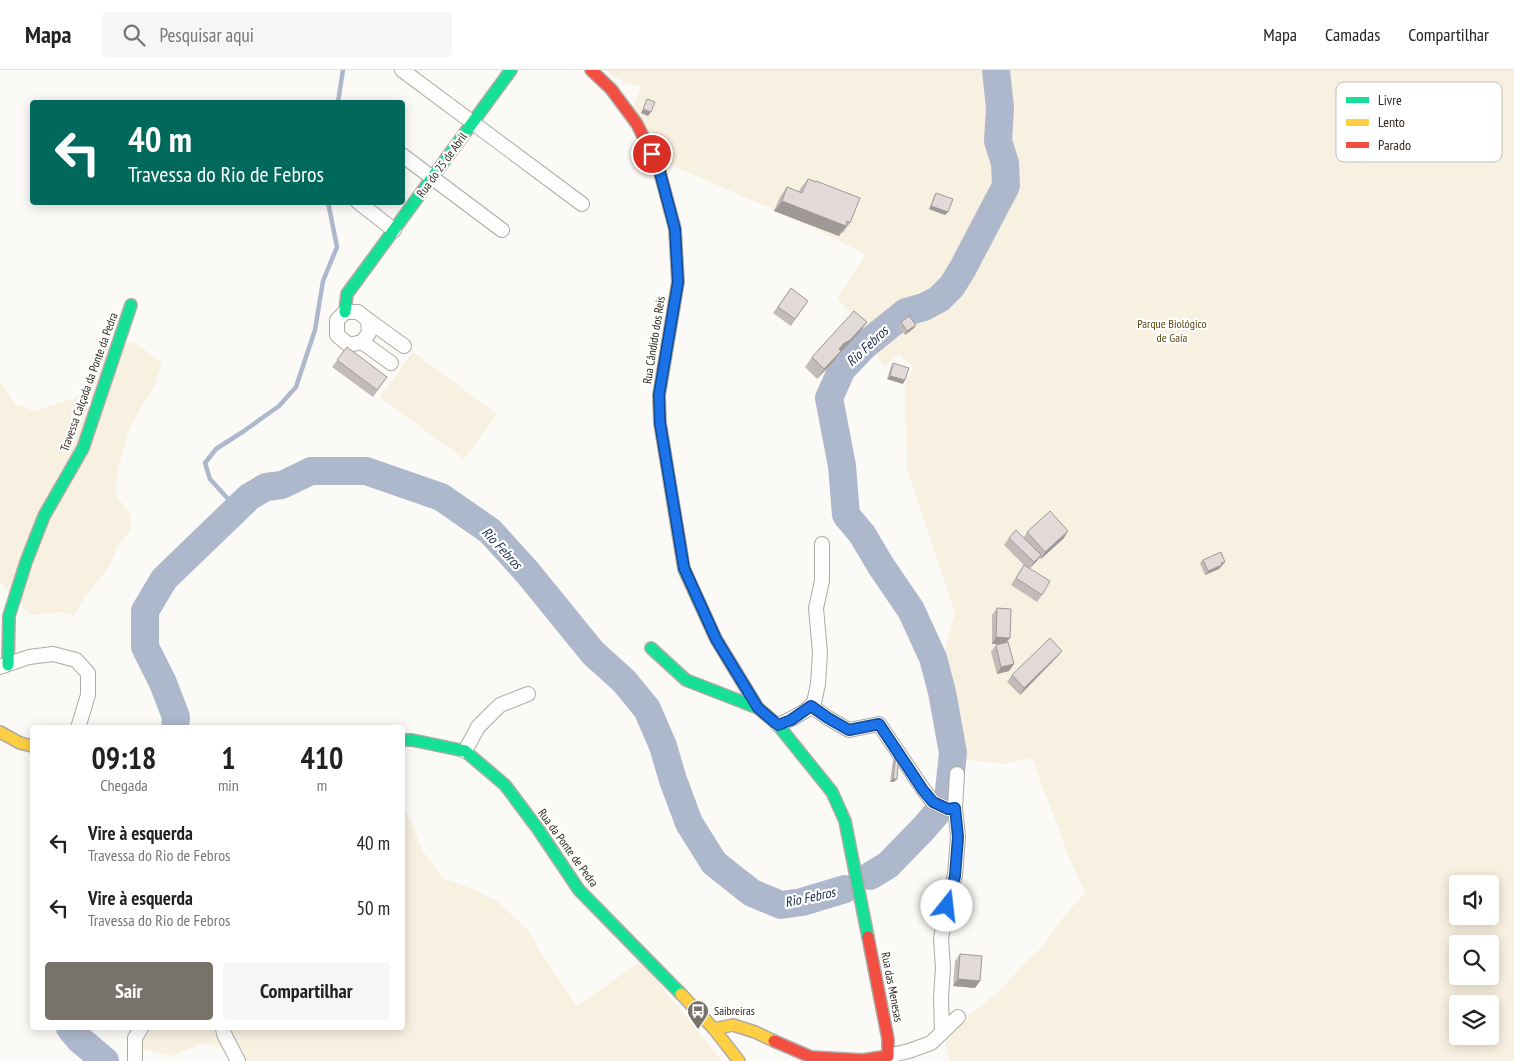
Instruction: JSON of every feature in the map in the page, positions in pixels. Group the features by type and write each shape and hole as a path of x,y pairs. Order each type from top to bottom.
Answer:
{"street":[{"path":"402,70 582,204"},
{"name":"Rua do 25 de Abril","path":"390,363 362,342 348,345 337,335 337,320 345,312 347,294 511,70"},
{"name":"Rua Cândido dos Reis","path":"591,70 611,89 637,124 659,169 675,229 678,282 659,395 660,423 684,568 716,639 758,708 778,725"},
{"path":"405,157 502,230"},
{"path":"362,205 394,230"},
{"name":"Travessa Calçada da Ponte da Pedra","path":"4,666 9,616 26,562 44,516 83,448 131,305"},
{"path":"345,312 358,312 404,346"},
{"path":"362,342 369,333 368,320"},
{"path":"778,725 791,720 814,703 818,684 820,653 816,608 822,581 822,544"},
{"name":"Rua Cândido dos Reis","path":"651,648 664,662 686,680 758,708"},
{"path":"4,666 29,657 53,654 76,660 88,673 88,695 79,725"},
{"path":"465,752 478,726 500,705 528,694"},
{"path":"811,706 849,730 879,724 933,802 952,808"},
{"name":"Rua das Menesas","path":"778,725 832,792 845,821 888,1039 888,1056"},
{"path":"0,732 20,743 30,746"},
{"name":"Rua da Ponte de Pedra","path":"405,740 465,752 505,785 538,829 579,890 714,1029"},
{"path":"942,1032 941,998 944,968 941,938 955,876 958,837 952,808 957,774"},
{"path":"740,1061 714,1029 733,1025 811,1057 863,1060 909,1051 931,1043 958,1017"},
{"path":"135,1061 135,1038 140,1030"},
{"path":"223,1030 238,1061"}],"green space":[{"name":"Parque Biológico de Gaia","path":"605,70 1514,70 1514,1061 950,1061 944,1037 997,993 1043,946 1057,925 1086,891 1080,883 1070,859 1032,758 1003,764 963,759 963,728 949,687 945,665 945,648 955,613 907,469 905,385 913,367 899,354 884,367 852,314 837,299 866,254 792,218 665,162 632,107 642,87 625,83"},
{"path":"133,342 162,362 156,382 130,427 117,472 116,495 130,514 131,530 117,547 110,565 80,604 74,616 62,612 29,615 0,582 0,381 15,404 35,411 80,396 94,373 103,348"},
{"path":"413,352 497,414 464,459 380,397"},
{"path":"405,809 422,850 444,879 473,889 497,901 529,931 541,954 577,1006 641,961 722,1061 232,1061 225,1049 205,1043 172,1056 136,1047 134,1030 405,1030"}],"building":[{"path":"647,99 655,102 651,112 643,109"},
{"path":"808,179 860,198 850,223 847,221 846,226 782,201 787,187 802,193"},
{"path":"936,193 953,199 948,212 931,206"},
{"path":"791,288 808,301 795,319 778,307"},
{"path":"854,311 867,322 850,340 843,344 839,349 841,351 824,369 812,357"},
{"path":"909,316 916,325 907,331 901,322"},
{"path":"347,347 387,377 377,390 337,360"},
{"path":"893,363 909,368 905,380 890,376"},
{"path":"1050,511 1068,531 1045,552 1027,532"},
{"path":"1016,530 1041,555 1034,562 1009,538"},
{"path":"1221,552 1225,562 1208,571 1203,560"},
{"path":"1024,565 1050,581 1042,595 1016,578"},
{"path":"997,608 1011,609 1010,638 996,637"},
{"path":"1050,638 1062,651 1024,688 1012,675"},
{"path":"1008,642 1014,664 1001,667 996,645"},
{"path":"896,755 899,756 897,779 893,779"},
{"path":"960,954 982,956 980,981 958,979"}],"waterway":[{"path":"338,100 343,70"},
{"name":"Rio Febros","path":"870,876 888,865 948,800 953,753 942,692 933,658 911,610 862,534 846,515 842,466 829,398 842,369 865,345 906,312 924,307 939,299 952,286 1006,186 1005,163 998,141 1000,108 996,70"},
{"path":"233,512 229,500 210,479 205,463 216,449 279,406 296,387 315,330 323,281 337,247 329,205"},
{"name":"Rio Febros","path":"175,725 176,717 163,683 145,647 145,611 164,579 249,497 266,487 282,485 311,471 366,471 441,497 490,531 528,573 593,653 624,681 647,709 663,746 689,823 714,863 752,893 781,905 802,902 845,889"},
{"name":"Rio Febros","path":"72,1030 79,1039 105,1061"}],"traffic: fast":[{"path":"345,312 347,294 511,70"},
{"path":"670,210 675,229 678,282 659,395 660,423 684,569 716,639 758,708"},
{"path":"8,665 9,616 26,562 44,516 83,448 131,305"},
{"path":"651,648 686,680 758,708 778,725 832,792 845,821 868,937"},
{"path":"405,740 465,751 505,785 538,829 579,890 681,994"}],"traffic: slow":[{"path":"0,732 20,743 30,746"},
{"path":"681,994 714,1029 739,1061"},
{"path":"714,1029 733,1025 774,1041"}],"traffic: jam":[{"path":"591,70 611,89 637,124 659,169 670,210"},
{"path":"774,1041 811,1057 863,1060 888,1056 888,1039 868,937"}],"place":[{"name":"Saibreiras","path":"698,1030"}],"route":[{"path":"652,154 659,169 675,229 678,282 659,395 660,423 684,568 716,639 758,708 778,725 791,720 811,706 849,730 879,724 933,802 948,809 955,808 958,837 955,876 947,906"}]}
